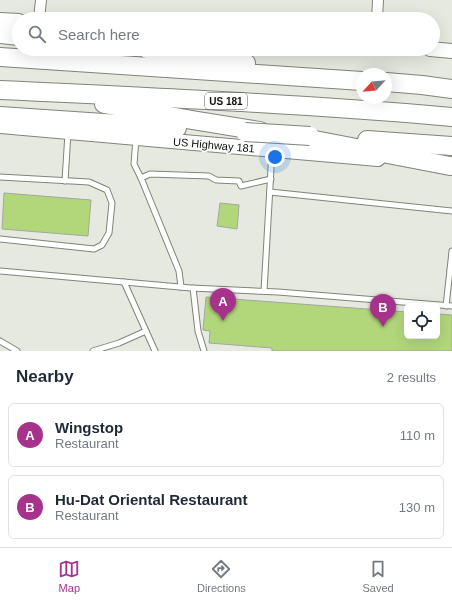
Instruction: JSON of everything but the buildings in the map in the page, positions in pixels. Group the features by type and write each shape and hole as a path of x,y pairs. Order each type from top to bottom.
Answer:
{"highway":[{"path":"0,34 12,35"},
{"path":"205,56 329,79"},
{"path":"0,57 356,81"},
{"path":"392,82 452,88"},
{"name":"US 181","path":"0,90 349,108 452,116"},
{"path":"41,92 192,120 299,137 451,166"},
{"path":"0,116 452,146"}],"main road":[{"path":"0,20 12,21"},
{"path":"440,50 452,52"},
{"name":"US Highway 181","path":"0,126 451,166"}],"street":[{"path":"40,12 41,0"},
{"path":"377,12 378,0"}],"lane":[{"path":"65,181 68,132"},
{"path":"136,138 134,164 179,270 181,287"},
{"path":"264,291 272,150"},
{"path":"141,178 150,174 209,176 216,180 239,181 241,186 271,179"},
{"path":"0,177 89,182 107,190 112,203 109,233 102,245 94,249 0,239"},
{"path":"270,192 452,211"},
{"path":"0,271 193,288 264,291 449,306 452,251"},
{"path":"124,282 155,351"},
{"path":"193,288 198,331 204,351"},
{"path":"93,351 119,343 146,331"},
{"path":"0,341 17,351"}],"place":[{"name":"Wingstop","path":"223,321"},
{"name":"Hu-Dat Oriental Restaurant","path":"383,327"}]}
